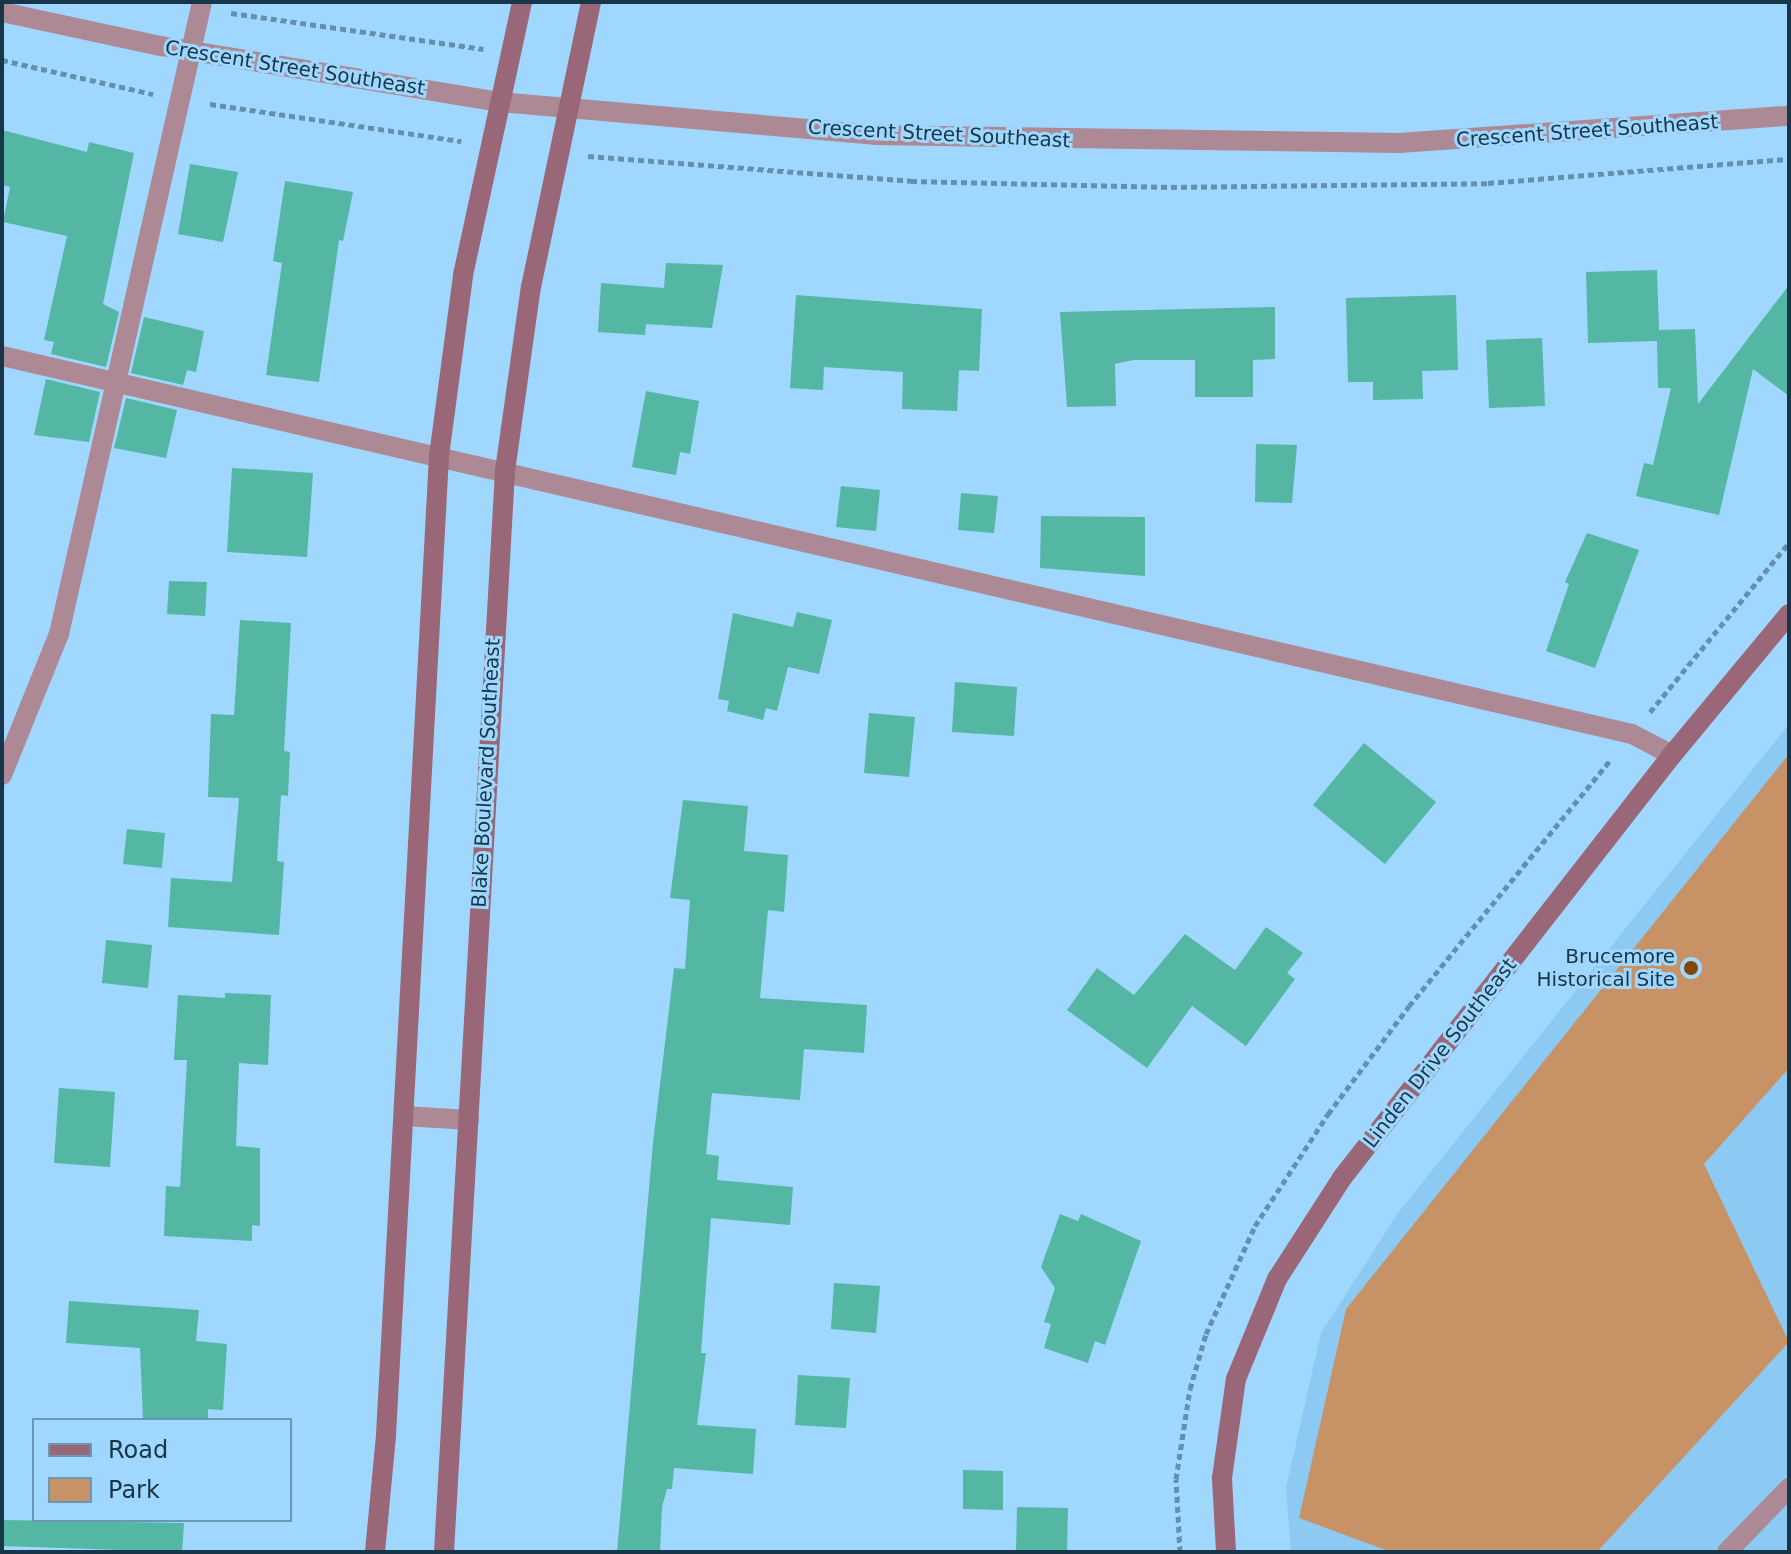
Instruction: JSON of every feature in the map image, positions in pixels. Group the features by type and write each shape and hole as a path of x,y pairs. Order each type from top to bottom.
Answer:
{"street":[{"path":"375,1552 404,1116 439,456 463,275 522,2"},
{"name":"Blake Boulevard Southeast","path":"444,1552 505,471 531,287 591,2"},
{"path":"2,775 59,634 201,5"},
{"name":"Crescent Street Southeast","path":"2,12 192,51 500,102 570,105 875,135 1159,142 1399,143 1789,116"},
{"path":"2,356 1632,734 1672,755"},
{"name":"Linden Drive Southeast","path":"1226,1552 1222,1478 1236,1379 1277,1279 1342,1178 1672,755 1789,614"},
{"path":"404,1116 469,1120"},
{"path":"1727,1552 1789,1488"}],"path":[{"path":"201,5 488,49"},
{"path":"2,60 160,96"},
{"path":"193,101 461,141"},
{"path":"588,170 594,143"},
{"path":"576,156 853,178 1171,187 1488,183 1789,159"}],"shaded area":[{"name":"Brucemore Historical Site","path":"1789,724 1789,1552 1291,1552 1286,1488 1321,1333 1398,1213"}],"green space":[{"name":"Brucemore Historical Site","path":"1789,754 1789,1068 1704,1164 1789,1342 1597,1552 1391,1552 1299,1518 1346,1309"}],"building":[{"path":"2,130 87,152 89,142 134,153 103,304 119,312 106,367 51,354 54,342 44,340 67,236 3,222 10,187 2,185"},
{"path":"190,164 238,172 223,242 178,234"},
{"path":"285,181 353,192 343,241 339,240 319,382 266,375 282,263 273,261"},
{"path":"666,263 723,265 712,328 646,324 645,335 598,332 601,283 664,288"},
{"path":"1657,270 1659,330 1695,329 1698,404 1789,285 1789,396 1753,369 1719,515 1636,496 1644,463 1653,465 1671,388 1658,388 1657,341 1588,343 1586,272"},
{"path":"796,295 982,309 979,371 959,370 957,411 902,409 903,372 824,367 823,390 790,388"},
{"path":"1456,295 1458,370 1422,371 1423,399 1373,400 1373,382 1348,382 1346,298"},
{"path":"1275,307 1275,359 1253,360 1253,397 1195,397 1195,360 1133,360 1115,364 1116,406 1067,407 1060,312"},
{"path":"144,317 204,331 196,372 187,370 183,385 131,373"},
{"path":"1542,338 1545,406 1489,408 1486,340"},
{"path":"46,379 100,392 89,442 34,435"},
{"path":"646,391 699,401 690,454 680,452 676,475 632,467"},
{"path":"126,398 177,410 166,458 114,448"},
{"path":"1256,444 1297,445 1292,503 1255,502"},
{"path":"232,468 313,473 307,557 227,552"},
{"path":"841,486 880,490 876,531 836,527"},
{"path":"961,493 998,496 994,533 958,530"},
{"path":"1041,516 1145,517 1145,576 1040,568"},
{"path":"1587,533 1639,550 1595,668 1546,651 1569,584 1565,582"},
{"path":"169,581 207,582 205,616 167,614"},
{"path":"797,612 832,620 819,674 788,667 777,711 766,708 763,720 727,711 729,701 718,699 733,613 793,627"},
{"path":"240,620 291,623 284,751 290,752 288,796 281,795 277,861 284,862 279,935 168,927 171,878 232,882 239,798 208,797 211,714 234,715"},
{"path":"955,682 1017,687 1014,736 952,732"},
{"path":"869,713 915,717 909,777 864,773"},
{"path":"1364,743 1436,802 1385,864 1313,805"},
{"path":"683,800 748,806 744,851 788,855 784,912 768,910 760,998 867,1005 864,1053 804,1049 800,1100 712,1093 706,1154 719,1156 717,1180 793,1187 790,1225 711,1218 701,1353 706,1353 697,1425 756,1429 753,1474 674,1468 672,1489 667,1489 662,1507 660,1552 617,1552 653,1143 674,968 685,969 690,900 670,898"},
{"path":"127,829 165,833 162,868 123,864"},
{"path":"1266,927 1303,953 1287,973 1295,979 1246,1046 1192,1006 1147,1068 1067,1010 1097,968 1134,995 1185,934 1235,970"},
{"path":"106,940 152,945 148,988 102,983"},
{"path":"225,993 271,995 268,1065 239,1063 236,1146 260,1148 260,1226 252,1225 252,1241 164,1236 166,1186 180,1187 187,1060 174,1060 178,995 225,998"},
{"path":"59,1088 115,1092 110,1167 54,1163"},
{"path":"1060,1214 1078,1221 1081,1214 1141,1241 1105,1345 1095,1341 1088,1363 1044,1348 1051,1324 1044,1322 1055,1288 1041,1267"},
{"path":"834,1283 880,1286 876,1333 831,1329"},
{"path":"69,1301 199,1310 196,1341 227,1344 223,1410 208,1409 208,1418 143,1418 140,1348 66,1343"},
{"path":"798,1375 850,1378 846,1428 795,1425"},
{"path":"963,1470 1003,1471 1003,1510 963,1509"},
{"path":"1017,1507 1068,1508 1067,1552 1016,1552"},
{"path":"2,1520 184,1523 182,1552 2,1546"}],"place":[{"name":"Brucemore Historical Site","path":"1691,968"}]}
